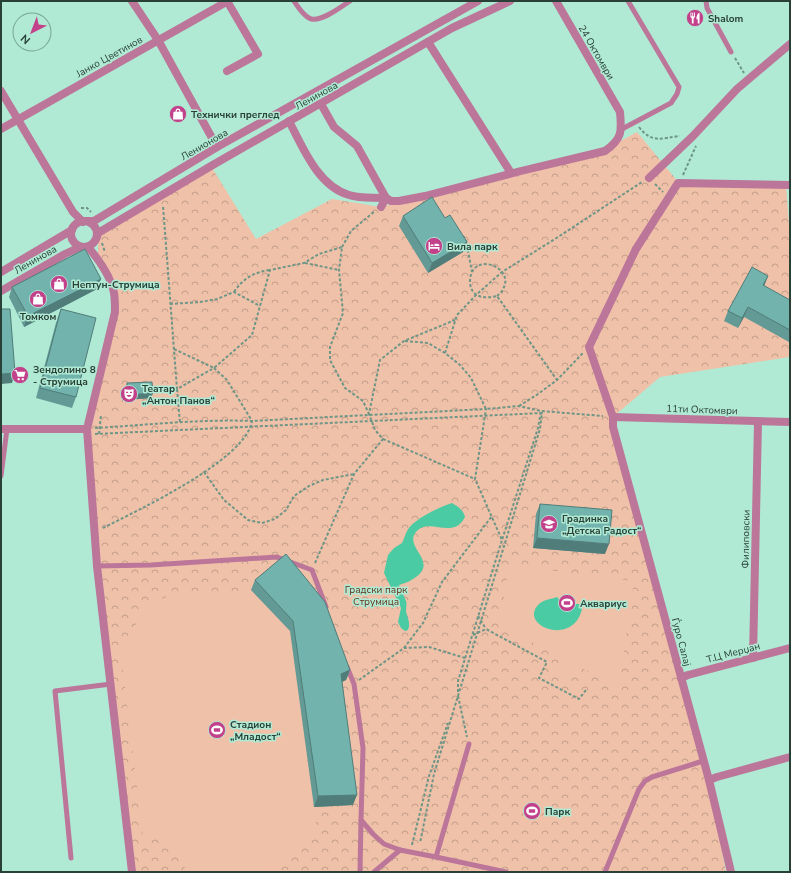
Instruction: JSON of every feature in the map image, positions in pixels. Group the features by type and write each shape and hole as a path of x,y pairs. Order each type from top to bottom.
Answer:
{"street":[{"path":"132,1 158,40 217,148"},
{"path":"227,1 258,54 227,71"},
{"name":"Јанко Цветинов","path":"1,129 227,1"},
{"name":"Ленионова","path":"85,222 94,221 217,148 478,1"},
{"name":"Ленинова","path":"96,239 98,233 162,194 452,28 510,1"},
{"name":"24 Октомври","path":"556,1 620,112 622,129"},
{"path":"428,42 511,173"},
{"path":"649,178 694,136 748,80 790,44"},
{"path":"1,91 73,212 85,222 95,227 98,259"},
{"path":"321,104 334,127 357,146 386,198"},
{"path":"289,122 310,163 329,184 348,195 386,198 391,201 399,201 605,151 615,144 622,129"},
{"path":"589,347 636,249 678,183 790,185"},
{"path":"381,206 386,198"},
{"path":"73,212 72,239 76,245 84,247 98,259 108,276 114,292 116,312 87,429 97,566 132,872"},
{"path":"73,228 77,223 85,222"},
{"name":"Ленинова","path":"1,272 73,228"},
{"path":"84,247 96,239"},
{"name":"Ленинова","path":"1,291 65,254 84,247"},
{"name":"Ѓуро Салај","path":"589,347 612,417 613,427 709,780 731,872"},
{"name":"11ти Октомври","path":"612,417 790,422"},
{"name":"Филиповски","path":"753,658 758,422"},
{"path":"4,429 87,429"},
{"name":"Т.Ц Мерџан","path":"681,678 688,674 790,648"},
{"path":"709,780 790,757"}],"lane":[{"path":"294,1 303,13 310,19 319,20 350,1"},
{"path":"622,129 671,103 677,94 678,88 628,1"},
{"path":"706,1 707,8 731,52"},
{"path":"1,476 4,429"},
{"path":"97,566 151,566 277,557 312,570 328,613"},
{"path":"346,663 354,684 363,748 360,872"},
{"path":"71,858 55,691 111,684"},
{"path":"436,857 468,744"},
{"path":"605,872 639,789 645,781 652,777 703,761"},
{"path":"361,820 384,844 400,850 506,872"},
{"path":"374,872 400,850"}],"path":[{"path":"731,52 748,80"},
{"path":"636,122 649,137 694,136 696,148 678,183"},
{"path":"445,353 457,315 476,295 502,272 649,178 669,197"},
{"path":"162,194 180,423"},
{"path":"381,206 351,231 342,247 339,270 343,313 330,347 330,360 345,388 363,401 375,430 383,439 476,478"},
{"path":"462,235 466,240 472,272 471,286 476,295 486,299 497,296 504,288 506,279 502,272 494,265 486,264 477,266 472,272"},
{"path":"170,304 217,299 234,292 237,287 250,275 304,263 319,254 342,247"},
{"path":"304,263 339,270"},
{"path":"177,389 214,368 252,335 270,270"},
{"path":"234,292 260,306"},
{"path":"497,296 557,380"},
{"path":"369,414 380,360 404,341 455,320"},
{"path":"404,341 428,343 445,353 460,365 471,378 486,409 476,478 502,540"},
{"path":"519,406 557,380 589,347"},
{"path":"94,533 178,489 220,462 243,440 251,427 252,421 227,380 214,368 174,349"},
{"path":"87,429 235,420 252,421 486,409 519,406 541,412"},
{"path":"468,744 458,695 458,681 538,428 541,412"},
{"path":"420,843 434,774 540,429 541,412"},
{"path":"100,434 485,416 541,412 612,417"},
{"path":"312,570 354,474 383,439"},
{"path":"204,472 224,500 248,520 262,523 274,519 286,510 294,496 309,486 323,480 354,474"},
{"path":"354,684 404,648 423,623 442,582 492,516"},
{"path":"478,616 486,629 547,662 539,678 580,699 586,690"},
{"path":"473,635 486,629"},
{"path":"404,648 429,647 465,658"},
{"path":"411,852 429,776 458,695"}],"green space":[{"name":"Градски парк Струмица","path":"637,132 679,183 786,185 790,237 790,357 660,377 613,417 709,780 726,872 132,872 87,429 115,312 114,292 98,259 98,233 211,166 256,239 332,199 381,207 615,144"},
{"name":"Аквариус","path":"509,565 634,581 619,686 575,665 567,678 556,671 562,657 500,626"},
{"name":"Стадион „Младост“","path":"251,590 290,631 316,823 295,851 268,870 256,872 188,871 158,835 143,836 120,647 152,602 170,596"}],"shaded area":[{"path":"452,503 460,508 464,514 465,517 460,524 448,528 427,526 416,532 413,538 414,544 423,561 423,567 421,573 413,579 399,585 406,601 406,611 409,622 408,630 405,631 401,628 398,622 401,608 384,573 388,555 394,548 402,543 407,531 415,522 434,510"},
{"path":"557,597 563,604 579,604 582,609 577,621 568,628 559,630 549,629 541,625 535,619 534,612 539,604"}],"building":[{"path":"432,197 445,218 450,215 467,242 432,263 403,216"},
{"path":"85,249 101,279 28,316 12,287"},
{"path":"752,267 768,276 763,285 790,300 790,330 748,307 742,318 728,311"},
{"path":"1,309 10,309 15,373 1,374"},
{"path":"61,309 96,318 76,397 40,388"},
{"path":"152,382 153,393 128,395 127,383"},
{"path":"540,504 612,510 609,544 537,538"},
{"path":"286,554 325,602 350,670 341,674 357,795 318,796 293,621 255,580"}],"place":[{"name":"Shalom","path":"695,18"},
{"name":"Технички преглед","path":"178,114"},
{"name":"Вила парк","path":"434,246"},
{"name":"Нептун-Струмица","path":"59,284"},
{"name":"Томком","path":"38,299"},
{"name":"Зендолино 8 - Струмица","path":"20,375"},
{"name":"Театар „Антон Панов“","path":"129,394"},
{"name":"Градинка „Детска Радост“","path":"549,524"},
{"name":"Аквариус","path":"567,603"},
{"name":"Стадион „Младост“","path":"217,730"},
{"name":"Парк","path":"532,811"}]}
